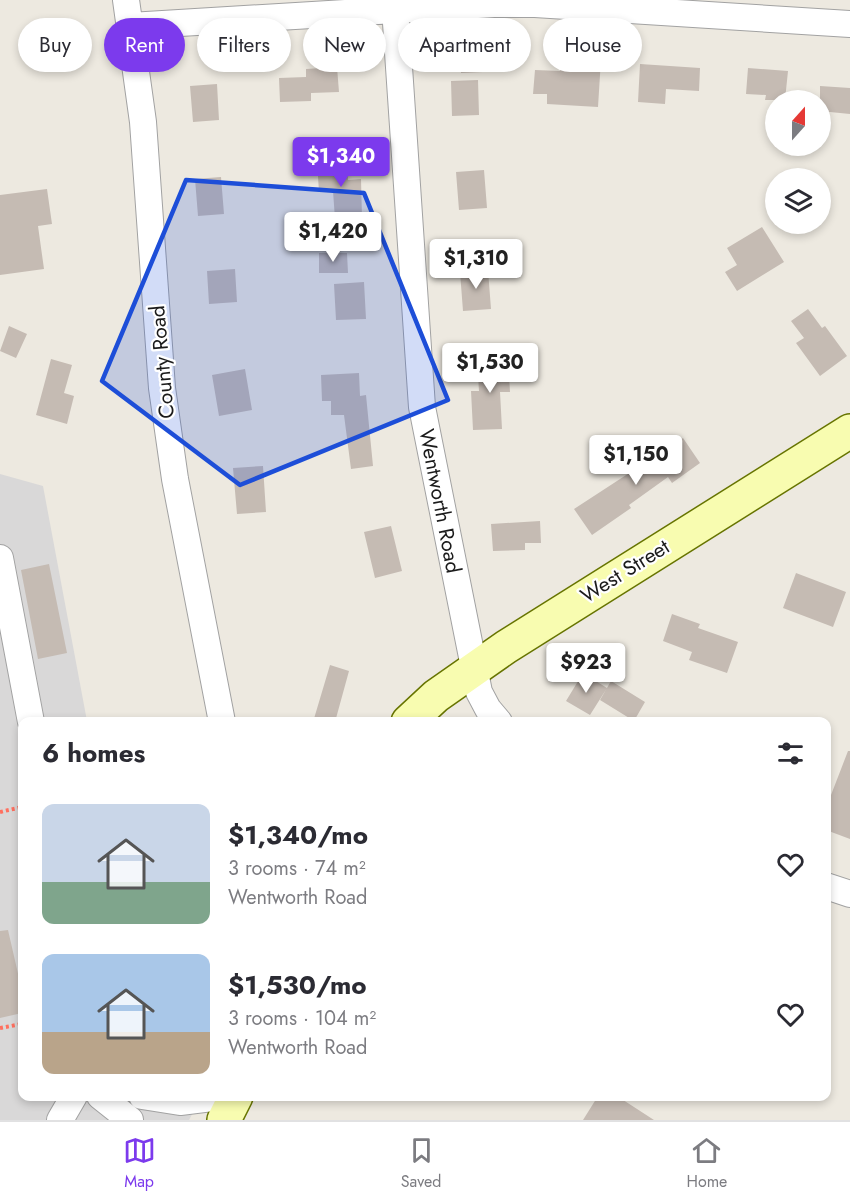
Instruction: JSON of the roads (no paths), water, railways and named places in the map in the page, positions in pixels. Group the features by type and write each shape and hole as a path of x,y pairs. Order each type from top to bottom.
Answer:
{"main road":[{"name":"West Street","path":"413,717 436,696 543,622 850,431"},
{"path":"224,1120 234,1101"}],"street":[{"name":"County Road","path":"126,0 129,18"},
{"path":"185,22 395,8 535,4 850,24"},
{"name":"Wentworth Road","path":"395,8 422,407 474,669 483,700 495,717"},
{"name":"County Road","path":"136,72 142,122 162,388 177,490 221,717"},
{"path":"0,558 30,717"},
{"path":"831,887 850,894"},
{"path":"60,1120 71,1101"},
{"path":"106,1101 130,1120"}]}
